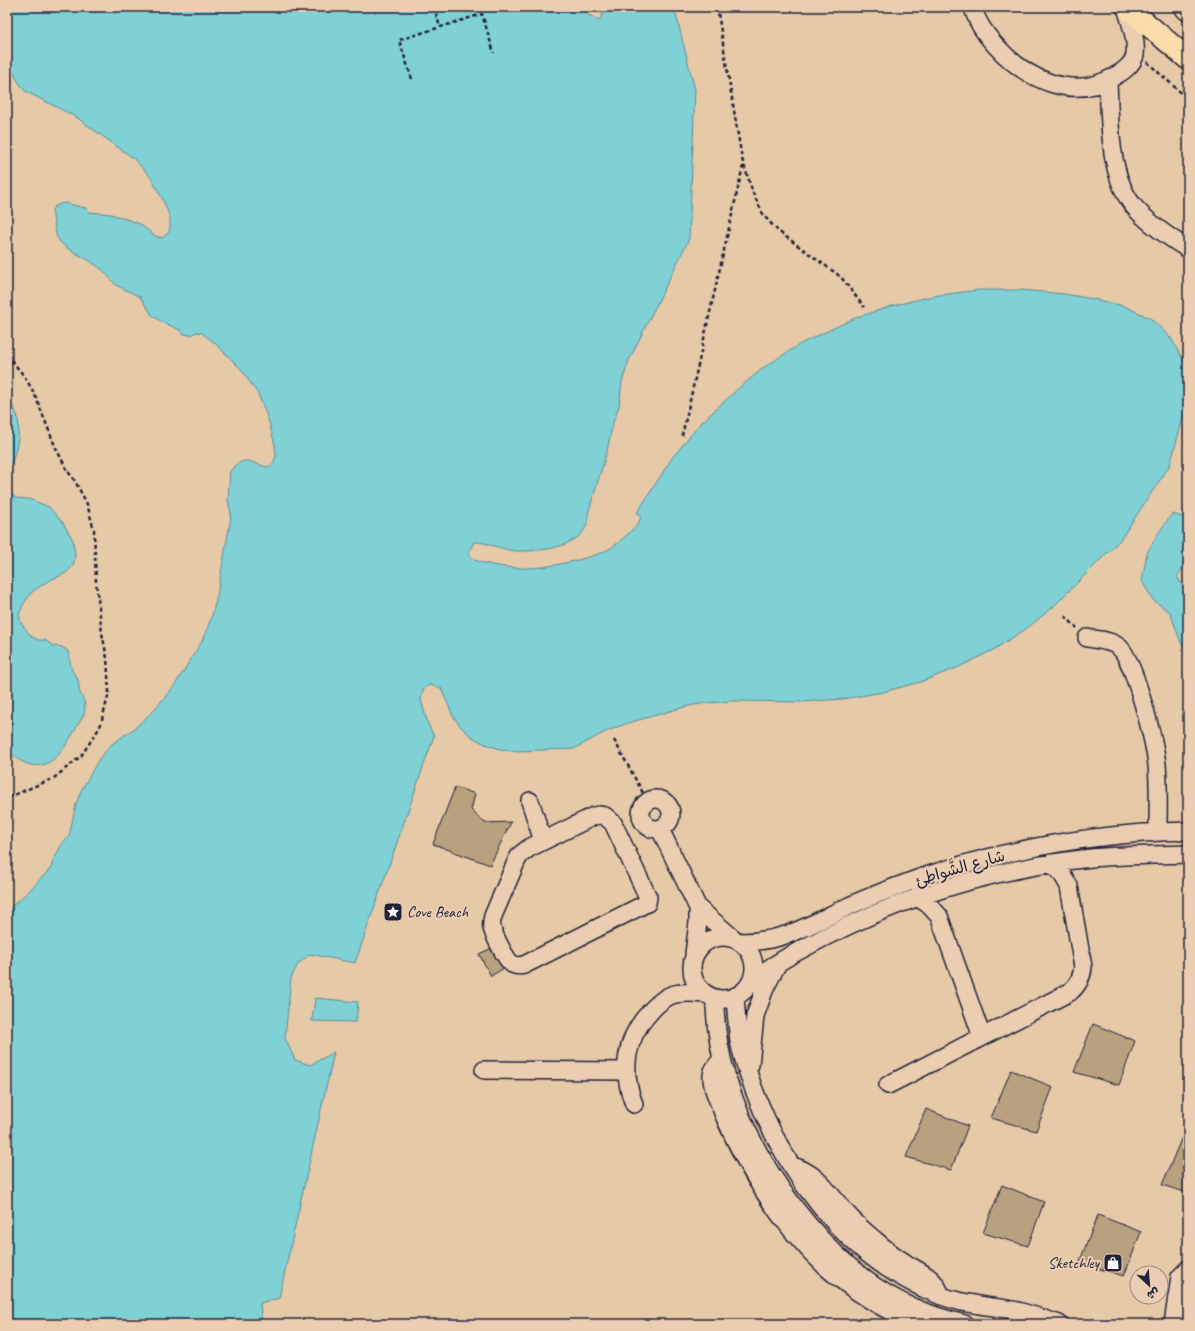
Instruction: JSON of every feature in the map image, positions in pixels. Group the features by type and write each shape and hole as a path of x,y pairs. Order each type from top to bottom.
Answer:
{"main road":[{"path":"1127,7 1188,59"},
{"path":"1185,7 1188,10"}],"street":[{"path":"973,7 985,34 1008,59 1020,69 1032,76 1062,87 1085,87 1108,81 1125,70 1135,57 1136,42 1127,7"},
{"path":"1108,81 1110,132 1121,187 1136,210 1167,235 1188,249"},
{"path":"1087,638 1106,641 1119,647 1132,667 1153,742 1157,764 1158,832"},
{"path":"655,800 662,801 667,805 670,812 670,819 666,825 660,829 653,829 646,826 642,820 641,814 643,807 648,802 655,800"},
{"path":"530,801 543,841"},
{"path":"594,816 605,816 610,819 617,831 648,897 647,903 524,965 513,964 507,958 492,928 492,920 517,860 525,852 543,841 594,816"},
{"path":"617,831 642,820"},
{"path":"660,829 698,908 747,948 752,955 754,963 752,980 748,986 735,996 722,999 688,993 670,996"},
{"name":"شارع الشَّواطِئ","path":"737,940 765,941 789,935 883,892 958,866 1050,845 1086,839 1158,832 1188,831"},
{"name":"شارع الشَّواطِئ","path":"752,980 778,962 846,926 917,897 988,876 1092,858 1188,854"},
{"path":"1069,886 1079,871 1092,858"},
{"path":"888,1085 1070,992 1078,984 1083,967 1069,886 1062,874 1051,864"},
{"name":"شارع الشَّواطِئ","path":"939,916 942,900 950,887"},
{"name":"شارع الشَّواطِئ","path":"917,897 929,905 939,916"},
{"path":"698,908 698,922 692,976 696,983 711,996 722,1060 738,1106 758,1150 789,1201 810,1227 866,1280 917,1309 934,1316 965,1324"},
{"path":"939,916 982,1037"},
{"path":"634,1104 627,1082 626,1071 628,1050 635,1032 654,1008 670,996 693,961 701,944 711,938 722,936 737,940"},
{"path":"749,1076 755,1016 765,988 778,962"},
{"path":"735,996 739,1041 749,1076 766,1119 790,1165 804,1170 816,1178 861,1228 892,1253 931,1278 936,1284 941,1296 974,1304 1018,1311 1059,1324"},
{"path":"722,1060 714,1069 712,1080 721,1108 752,1172 779,1213 798,1238 828,1269 866,1298 916,1324"},
{"path":"484,1070 626,1071"},
{"path":"1173,1324 1180,1277 1188,1269"}],"path":[{"path":"434,7 440,27"},
{"path":"717,7 743,164 753,193 764,216 778,231 841,276 864,307"},
{"path":"412,79 399,40 482,14 494,53"},
{"path":"1145,61 1188,99"},
{"path":"682,436 743,164"},
{"path":"7,355 25,377 35,395 55,446 67,470 82,492 91,517 94,530 99,608 107,658 109,693 100,727 81,756 54,778 7,798"},
{"path":"614,740 648,802"}],"water":[{"path":"7,7 419,7 422,11 435,7 579,7 578,9 600,21 605,7 674,7 695,90 689,239 629,360 622,382 619,406 588,514 587,525 581,534 573,540 562,545 538,550 516,551 474,542 469,552 472,559 478,561 509,567 543,567 592,556 611,548 627,535 638,523 641,515 637,513 672,458 700,424 740,387 766,366 802,343 855,318 892,306 932,296 979,290 1021,290 1064,294 1093,299 1124,306 1150,318 1171,338 1188,369 1188,400 1170,465 1120,540 1052,608 1026,629 993,650 957,668 920,682 883,692 843,699 801,702 733,701 688,706 628,723 605,732 574,749 516,751 500,749 485,744 472,737 461,727 453,716 441,688 429,685 423,690 421,700 428,724 434,736 355,963 310,954 298,964 291,978 285,1038 295,1060 310,1065 334,1052 279,1298 260,1303 262,1324 7,1324 7,910 27,893 51,868 62,844 69,836 76,804 81,791 99,759 112,744 135,728 155,709 175,685 202,641 211,619 217,596 230,523 231,513 228,500 230,471 240,462 244,461 268,467 273,464 276,456 275,445 268,419 258,394 241,369 216,344 202,333 196,332 191,335 184,334 178,329 162,322 152,315 140,297 116,285 104,271 60,242 56,235 52,210 60,204 66,203 86,208 89,212 111,214 129,220 140,224 155,236 162,238 168,233 170,228 170,217 150,176 133,158 76,117 25,91 16,78 7,57"},
{"path":"7,398 17,414 19,426 15,452 11,464 7,465"},
{"path":"7,490 16,498 29,499 49,507 63,523 73,540 75,555 73,566 66,573 48,581 32,592 24,603 19,614 21,623 31,636 38,640 45,640 53,646 62,647 68,651 72,670 79,682 79,689 85,704 83,716 63,749 48,763 39,766 29,765 19,760 7,750"},
{"path":"1188,504 1188,560 1177,577 1188,593 1188,651 1181,643 1170,612 1153,600 1142,581 1147,553 1159,532 1172,514 1182,517"},
{"path":"315,998 358,1002 356,1022 312,1021"}],"building":[{"name":"Cove Beach","path":"455,787 475,794 471,810 485,823 511,822 490,865 433,844"},
{"path":"494,947 504,968 491,976 479,954"},
{"path":"1093,1024 1135,1041 1119,1085 1074,1072"},
{"path":"1188,1055 1188,1069 1183,1068"},
{"path":"1011,1070 1053,1087 1036,1131 991,1118"},
{"path":"926,1109 968,1126 951,1170 906,1157"},
{"path":"1182,1137 1188,1140 1188,1193 1162,1185"},
{"path":"1002,1185 1044,1202 1028,1246 983,1233"},
{"path":"1098,1215 1141,1232 1124,1276 1079,1263"}],"place":[{"name":"Cove Beach","path":"393,912"},
{"name":"Sketchley","path":"1113,1263"}]}
